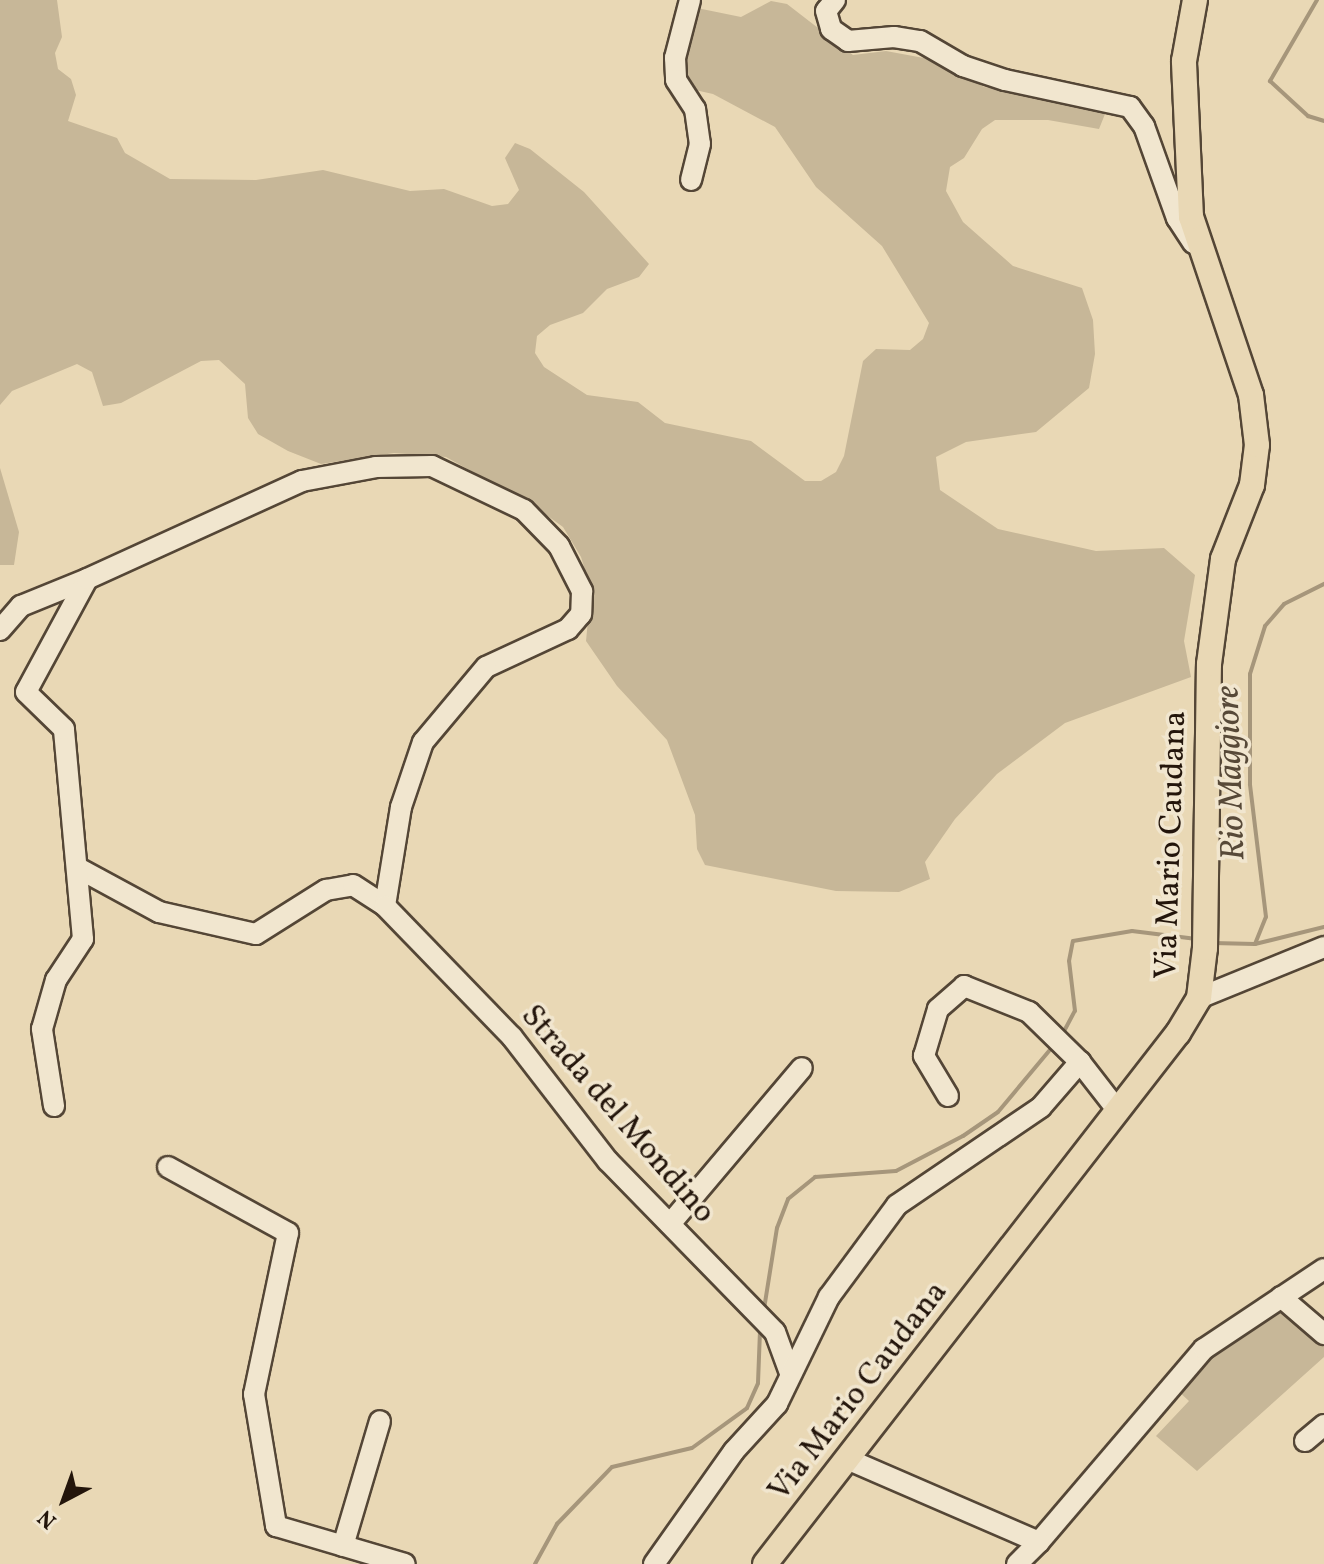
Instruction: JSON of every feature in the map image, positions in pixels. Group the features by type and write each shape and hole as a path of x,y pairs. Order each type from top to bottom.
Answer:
{"main road":[{"name":"Via Mario Caudana","path":"765,1564 1118,1111 1199,998 1205,939 1209,664 1223,559 1252,485 1257,445 1251,395 1201,257 1191,217 1184,61 1195,0"}],"street":[{"path":"690,0 675,58 676,80 695,109 700,144 691,180"},
{"path":"835,0 826,11 831,29 848,41 920,41 963,66 1005,80 1130,107 1144,126 1177,218 1201,257"},
{"path":"0,630 21,606 302,481 376,467 432,466 524,510 559,546 582,591 581,614 568,629 486,667 423,742 401,807 385,906"},
{"path":"54,1106 42,1029 56,980 83,939 64,729 26,692 87,579"},
{"name":"Strada del Mondino","path":"78,868 159,912 256,934 326,890 353,885 385,906 512,1037 608,1161 770,1328 790,1373"},
{"path":"1199,998 1324,947"},
{"path":"948,1096 924,1056 938,1009 964,986 1029,1012 1058,1037 1118,1111"},
{"path":"654,1564 734,1451 777,1404 829,1297 897,1205 1041,1107 1080,1062"},
{"path":"670,1224 802,1068"},
{"path":"168,1167 288,1233 254,1394 276,1526 343,1546 374,1560 405,1564"},
{"path":"1017,1564 1204,1349 1324,1269"},
{"path":"1281,1297 1324,1334"},
{"path":"343,1546 380,1421"},
{"path":"1305,1441 1324,1425"},
{"path":"847,1459 1039,1542"}],"shaded area":[{"path":"0,0 57,0 62,37 55,53 58,69 71,79 76,95 68,121 117,138 125,153 170,179 256,180 323,170 410,191 444,189 492,206 508,204 519,190 505,158 515,143 530,149 584,192 649,264 639,277 607,289 583,313 550,325 537,336 535,353 544,367 587,395 638,402 665,423 751,441 805,481 821,481 836,472 844,456 863,361 876,349 910,350 923,339 929,323 882,246 816,187 775,127 713,94 695,90 683,77 697,8 741,17 771,1 787,4 853,55 886,51 940,61 984,87 1074,102 1105,114 1099,129 1048,120 995,120 982,129 964,158 950,167 946,191 963,222 1013,266 1082,288 1093,320 1095,354 1089,388 1036,432 966,442 936,457 940,490 998,529 1096,551 1164,548 1195,575 1184,641 1191,677 1065,723 997,774 955,819 925,862 930,879 899,892 836,891 705,865 697,849 695,815 667,740 617,686 586,641 591,589 581,557 563,527 534,506 446,457 394,453 321,464 288,451 258,434 248,418 245,384 219,360 201,361 121,403 103,406 92,372 77,364 12,391 0,405"},
{"path":"0,468 19,532 14,565 0,565"},
{"path":"1280,1310 1324,1347 1324,1357 1197,1471 1156,1436 1189,1401 1177,1390 1209,1353"}],"waterway":[{"name":"Rio Maggiore","path":"1317,0 1270,81 1308,116 1324,121"},
{"name":"Rio Maggiore","path":"1255,944 1266,917 1250,784 1250,674 1265,626 1284,604 1324,584"},
{"path":"1213,943 1255,944 1324,927"},
{"path":"1062,1035 1075,1011 1069,961 1073,941 1132,931 1197,939"},
{"path":"764,1309 777,1228 788,1199 815,1177 896,1171 963,1136 998,1112 1054,1045"},
{"path":"535,1564 557,1524 612,1467 692,1448 747,1408 758,1383 760,1330"}]}
